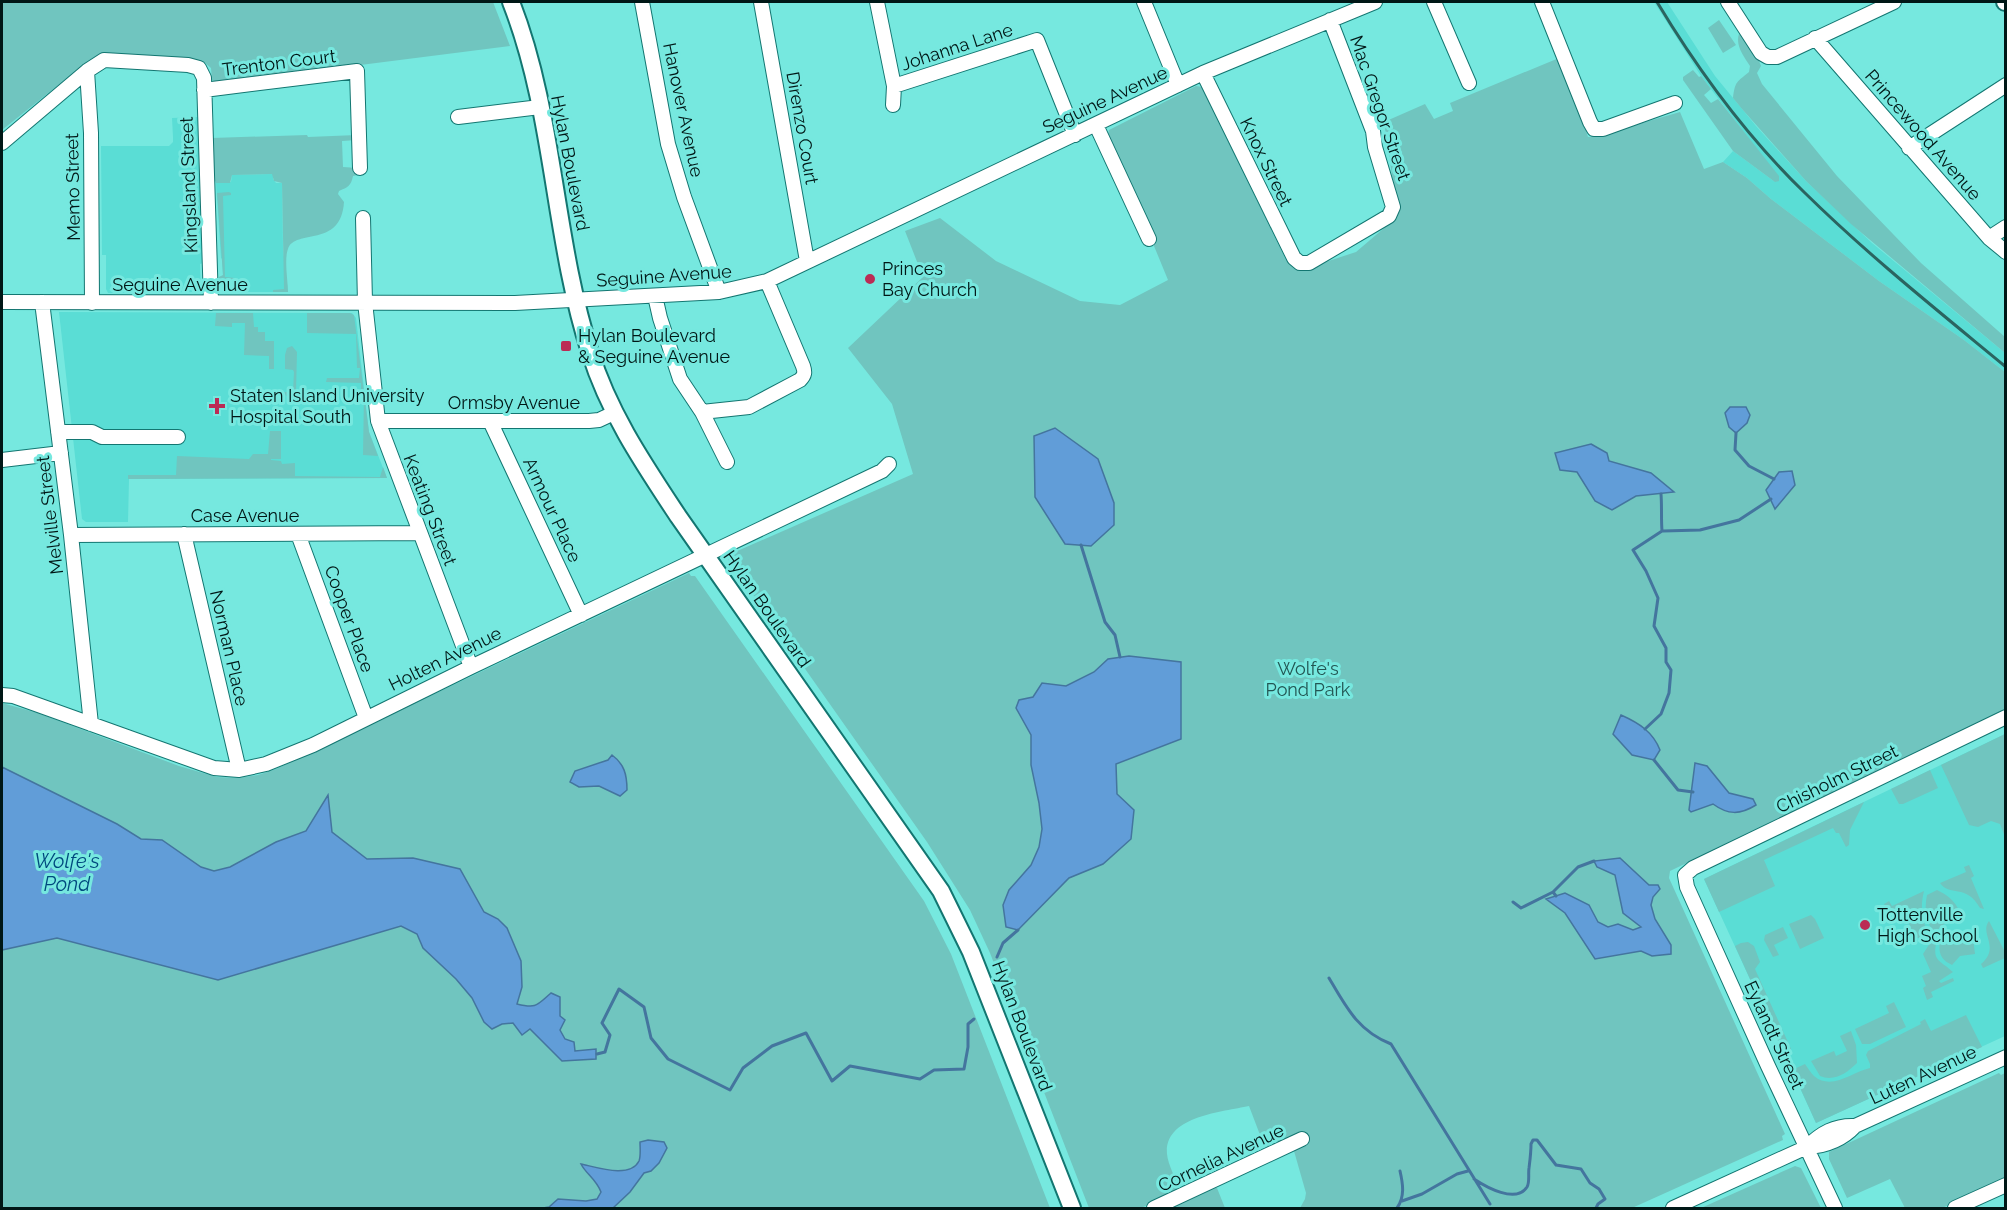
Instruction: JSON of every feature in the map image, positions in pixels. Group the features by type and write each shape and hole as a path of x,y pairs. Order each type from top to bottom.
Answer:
{"main road":[{"name":"Hylan Boulevard","path":"511,2 525,44 540,107 577,300 589,350 614,413 641,461 705,555 919,857 948,903 971,952 1072,1209"}],"street":[{"name":"Hanover Avenue","path":"642,2 668,144 687,208 719,292"},
{"name":"Direnzo Court","path":"761,2 807,261"},
{"name":"Johanna Lane","path":"877,2 894,86 893,105"},
{"path":"1144,2 1178,85"},
{"name":"Seguine Avenue","path":"2,302 515,303 719,292 766,281 1203,73 1375,2"},
{"path":"1434,2 1469,83"},
{"path":"1542,2 1594,129 1603,129 1675,103"},
{"path":"1728,2 1761,53 1768,57 1777,57 1894,2"},
{"name":"Mac Gregor Street","path":"1300,263 1309,263 1389,216 1393,207 1372,130 1330,20"},
{"name":"Princewood Avenue","path":"1815,38 1989,238 2006,252"},
{"name":"Johanna Lane","path":"894,86 1037,40 1075,135"},
{"name":"Trenton Court","path":"2,143 87,71 104,60 188,65 199,68"},
{"name":"Kingsland Street","path":"199,68 204,78 211,303"},
{"name":"Memo Street","path":"87,71 91,133 92,303"},
{"name":"Trenton Court","path":"204,90 357,71 360,168"},
{"name":"Knox Street","path":"1203,73 1294,258 1300,263"},
{"path":"1909,148 2006,86"},
{"path":"458,117 540,107"},
{"path":"1096,125 1149,239"},
{"name":"Keating Street","path":"363,218 365,302 378,421 471,667"},
{"path":"1989,238 2006,227"},
{"path":"702,412 749,406 800,380 805,374 766,281"},
{"path":"655,296 680,379 702,412 728,462"},
{"name":"Melville Street","path":"42,302 71,535 91,724"},
{"name":"Ormsby Avenue","path":"378,421 593,421 614,413"},
{"name":"Armour Place","path":"490,421 581,615"},
{"path":"58,432 92,432 102,437 178,437"},
{"path":"2,460 60,453"},
{"name":"Holten Avenue","path":"2,694 214,768 239,770 266,764 313,745 882,471 889,464"},
{"name":"Case Avenue","path":"71,535 420,533"},
{"name":"Norman Place","path":"184,534 239,770"},
{"name":"Cooper Place","path":"298,534 366,718"},
{"name":"Chisholm Street","path":"1685,874 1693,868 2006,717"},
{"name":"Eylandt Street","path":"1685,874 1685,883 1835,1209"},
{"name":"Luten Avenue","path":"1673,1209 1807,1147 1818,1136 1841,1126 1855,1126 2006,1057"},
{"name":"Cornelia Avenue","path":"1154,1209 1302,1139"},
{"path":"1955,1209 2006,1185"}],"shaded area":[{"path":"1654,2 1667,2 1715,76 1806,181 1872,243 2005,353 2005,372 1964,340 1879,281 1747,178 1723,162 1733,151 1775,182 1747,136 1701,76"},
{"path":"199,117 203,263 200,264 201,292 108,293 106,255 102,255 101,146 169,146 173,142 172,118"},
{"path":"273,174 276,183 282,183 283,249 288,292 224,292 220,289 219,277 223,276 216,183 231,182 232,175"},
{"name":"Staten Island University Hospital South","path":"59,312 352,313 356,318 369,432 387,478 129,479 128,522 86,522 82,519"},
{"name":"Tottenville High School","path":"2005,734 2005,1036 1816,1123 1704,879"}],"green space":[{"path":"2,2 493,2 510,46 218,83 212,80 211,68 204,62 99,57 86,63 2,130"},
{"path":"1719,20 1736,45 1723,53 1708,28"},
{"path":"1739,34 1757,56 1761,66 1757,73 1762,84 1837,176 1921,263 2005,337 2005,353 1851,224 1806,181 1742,109 1733,98 1734,92 1737,82 1749,72 1750,66 1739,47"},
{"name":"Wolfe's Pond Park","path":"1559,58 1578,103 1588,137 1680,112 1704,169 1723,162 1747,178 1879,281 1964,340 2005,372 2005,710 1670,871 1669,878 1785,1134 1782,1136 1783,1140 1632,1208 1300,1208 1306,1193 1294,1151 1305,1143 1299,1136 1265,1148 1249,1106 1197,1118 1175,1131 1169,1141 1167,1154 1180,1190 1141,1208 1089,1208 990,953 970,910 927,842 727,558 735,552 913,474 892,404 848,348 923,277 905,231 940,218 996,261 1080,301 1120,305 1168,280 1108,134 1109,130 1196,86 1202,87 1286,260 1301,270 1356,252 1383,229 1397,208 1384,122 1425,104 1434,119 1453,111 1450,103"},
{"path":"1693,70 1711,89 1704,95 1711,103 1718,99 1779,176 1779,181 1775,182 1733,151 1683,80 1683,77"},
{"path":"307,135 308,137 357,135 357,140 342,141 343,167 358,168 358,175 353,176 349,186 339,191 338,194 344,202 341,217 335,226 327,232 292,243 286,258 288,292 273,292 273,290 284,289 282,183 274,181 272,174 232,175 230,183 216,183 213,175 212,138"},
{"path":"229,192 231,195 223,196 225,277 235,278 236,293 227,293 220,289 219,277 223,275 217,193"},
{"path":"216,313 253,313 254,327 258,327 258,332 265,332 265,341 274,341 274,369 269,369 269,356 244,355 245,323 232,323 232,327 215,326"},
{"path":"307,313 350,313 354,315 369,432 378,456 363,455 364,394 361,390 361,383 326,382 327,378 359,378 356,334 307,333"},
{"path":"292,346 297,352 296,392 294,396 286,396 284,392 293,392 294,372 285,369 287,348"},
{"path":"270,431 281,431 281,459 271,460 281,461 282,464 295,463 295,476 380,477 383,467 387,478 128,479 128,475 176,475 177,456 249,459 253,454 268,454"},
{"path":"689,573 695,576 924,901 951,954 1050,1208 2,1208 2,703 38,713 179,766 217,777 238,778 258,775 276,769"},
{"path":"2005,734 2005,837 2000,824 1991,821 1978,827 1969,825 1941,765"},
{"path":"1930,770 1938,788 1899,804 1891,789"},
{"path":"1864,802 1850,830 1849,845 1846,847 1839,833 1836,833 1833,828 1764,860 1775,886 1719,912 1704,879"},
{"path":"1969,865 1974,876 1971,878 1984,909 1964,893 1948,889 1940,883 1966,872 1964,867"},
{"path":"1937,890 1954,902 1961,921 1946,923 1935,934 1926,915 1926,905 1927,895"},
{"path":"1924,891 1922,913 1928,934 1926,938 1915,938 1907,919 1898,923 1893,913 1889,914 1884,904 1889,901 1892,906"},
{"path":"1811,915 1824,938 1800,949 1789,924"},
{"path":"1989,921 2005,950 2005,958 1983,968 1981,964 1987,958 1990,946 1986,931"},
{"path":"1783,927 1788,938 1774,945 1779,955 1773,957 1764,940 1765,935"},
{"path":"1963,931 1973,938 1975,954 1960,956 1952,965 1941,956 1940,941 1956,937"},
{"path":"1937,940 1936,957 1953,972 1939,981 1941,983 1953,978 1954,981 1931,992 1933,997 1927,1000 1923,988 1926,986 1922,976 1931,972 1923,954 1930,943"},
{"path":"1748,942 1754,946 1760,962 1755,969 1791,1049 1784,1054 1735,946"},
{"path":"1894,1002 1906,1027 1870,1044 1862,1044 1855,1029 1889,1013 1886,1006"},
{"path":"1966,1015 1982,1047 1816,1123 1792,1070 1805,1064 1814,1076 1821,1080 1828,1082 1842,1079 1870,1068 1866,1055 1868,1051 1921,1024 1920,1022 1925,1019 1931,1031"},
{"path":"1851,1031 1856,1045 1857,1063 1835,1077 1820,1076 1811,1061 1834,1051 1836,1056 1847,1051 1840,1036"},
{"path":"1999,1073 2001,1075 2005,1073 2005,1180 1942,1208 1905,1208 1890,1179 1847,1198 1829,1159 1829,1152"},
{"path":"1795,1166 1801,1168 1821,1208 1701,1208"},
{"path":"1211,1188 1217,1188 1225,1208 1167,1208"}],"water":[{"path":"1730,407 1746,407 1750,415 1747,423 1736,433 1729,427 1725,413"},
{"path":"1055,428 1098,459 1114,503 1114,525 1091,546 1065,544 1035,497 1034,436"},
{"path":"1591,444 1607,453 1609,461 1651,473 1674,492 1636,496 1612,510 1595,501 1577,472 1560,470 1555,453"},
{"path":"1792,471 1795,485 1775,509 1766,490 1779,472"},
{"path":"1129,656 1181,662 1181,739 1116,764 1117,794 1134,810 1131,839 1103,864 1069,878 1018,930 1006,927 1003,905 1009,890 1031,865 1039,847 1042,829 1031,765 1031,735 1016,708 1019,700 1033,697 1042,683 1066,686 1094,672 1108,659"},
{"path":"1621,715 1639,725 1653,738 1660,750 1654,760 1632,755 1613,734"},
{"path":"612,755 622,766 625,774 627,790 620,796 599,786 579,787 570,782 575,771 608,760"},
{"path":"1695,763 1707,766 1729,793 1753,799 1756,805 1745,811 1729,812 1713,804 1691,812 1689,810"},
{"name":"Wolfe's Pond","path":"2,767 117,824 141,839 162,840 201,867 214,871 230,867 276,842 306,831 328,795 332,832 367,859 413,858 460,869 484,912 498,919 507,928 521,961 522,987 517,1004 533,1006 551,993 560,997 560,1016 565,1020 560,1030 565,1039 574,1042 575,1051 596,1049 596,1059 562,1061 530,1029 522,1035 513,1023 502,1024 492,1029 484,1022 472,998 456,979 423,948 417,934 401,926 218,980 57,938 2,950"},
{"path":"1620,858 1649,885 1658,885 1660,889 1653,897 1651,905 1655,919 1671,945 1671,954 1652,956 1641,951 1595,959 1565,913 1546,899 1565,893 1589,905 1598,922 1608,927 1618,924 1633,930 1641,927 1623,913 1615,875 1597,867 1594,861"},
{"path":"648,1140 664,1142 667,1148 659,1163 651,1171 644,1173 630,1192 613,1208 543,1208 549,1207 558,1199 586,1201 597,1199 601,1192 581,1164 621,1171 628,1169 639,1161 640,1142"}],"waterway":[{"path":"1736,433 1735,450 1749,466 1774,479"},
{"path":"1645,729 1661,714 1669,693 1671,670 1666,662 1666,648 1654,626 1658,598 1646,571 1633,550 1662,531 1661,494"},
{"path":"1663,531 1700,530 1739,520 1771,499"},
{"path":"1081,545 1105,622 1115,635 1120,657"},
{"path":"1654,760 1678,790 1693,792"},
{"path":"1556,896 1553,892 1578,867 1594,861"},
{"path":"1513,902 1521,908 1553,892"},
{"path":"997,957 1003,943 1018,930"},
{"path":"1329,978 1347,1008 1361,1025 1391,1044 1490,1204"},
{"path":"597,1054 605,1052 610,1035 602,1023 619,989 644,1007 651,1038 668,1059 730,1090 743,1068 772,1046 806,1033 832,1081 850,1066 920,1079 934,1070 964,1069 968,1047 968,1024 974,1019"},
{"path":"1474,1179 1501,1192 1509,1194 1522,1192 1528,1183 1531,1144 1533,1140 1537,1140 1556,1165 1581,1169 1590,1183 1599,1189 1605,1199 1596,1208"},
{"path":"1397,1208 1402,1195 1400,1171"},
{"path":"1402,1201 1422,1194 1457,1174 1468,1171"}],"railway":[{"path":"1657,2 1689,53 1725,102 1784,172 1878,260 2006,367"}],"place":[{"name":"Princes Bay Church","path":"870,279"},
{"name":"Hylan Boulevard & Seguine Avenue","path":"566,346"},
{"name":"Staten Island University Hospital South","path":"217,406"},
{"name":"Tottenville High School","path":"1865,925"}]}
